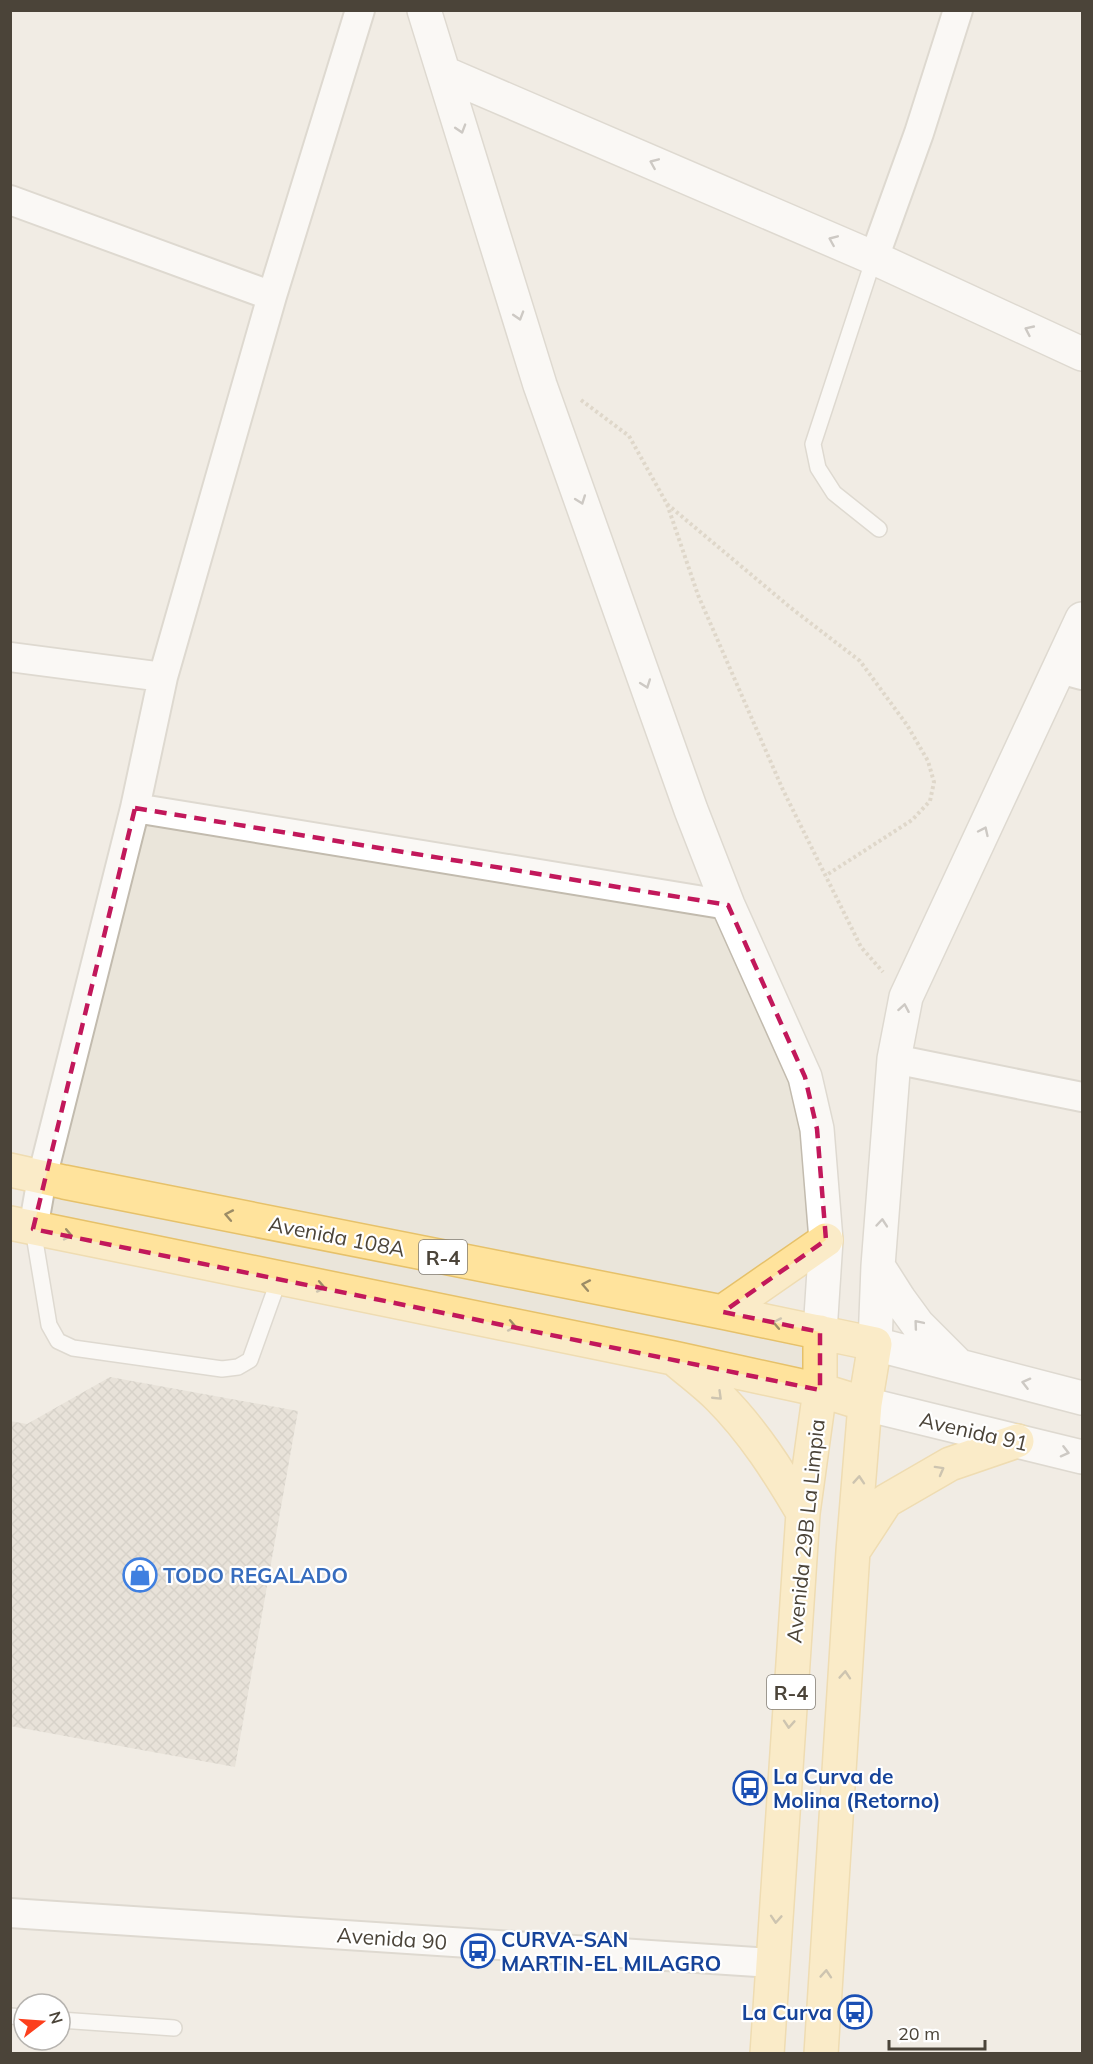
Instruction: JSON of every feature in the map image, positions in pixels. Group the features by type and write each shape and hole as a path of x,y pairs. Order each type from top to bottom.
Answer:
{"main road":[{"name":"Avenida 108A","path":"10,1170 875,1344"},
{"path":"22,1226 673,1358 820,1390 865,1404"},
{"path":"722,1312 826,1240"},
{"name":"Avenida 29B La Limpia","path":"767,2054 803,1513 820,1390 820,1332"},
{"name":"R-4","path":"820,2054 853,1551 865,1404 875,1344"},
{"path":"673,1358 719,1397 751,1433 782,1476 803,1513"},
{"path":"853,1551 886,1501 950,1464 1017,1441"}],"street":[{"path":"22,1226 42,1178 135,808 163,677 272,296 360,10"},
{"path":"424,10 540,385 691,810 728,906 805,1077 817,1129 826,1240 820,1332"},
{"path":"874,258 919,133 958,10"},
{"path":"444,73 874,258 1083,354"},
{"path":"10,201 272,296"},
{"path":"1083,618 1071,672 906,997 894,1059 878,1266 875,1344 1083,1398"},
{"path":"10,657 163,677"},
{"path":"135,808 728,906"},
{"path":"894,1059 1083,1097"},
{"path":"878,1266 918,1325 958,1366"},
{"name":"Avenida 91","path":"865,1404 1083,1457"},
{"name":"Avenida 90","path":"10,1913 773,1963"}],"lane":[{"path":"874,258 813,444 818,468 834,493 879,529"},
{"path":"22,1226 49,1325 58,1341 73,1348 222,1369 238,1367 250,1360 279,1279"},
{"path":"72,2021 174,2028"}],"path":[{"path":"540,385 581,400 629,436 667,504 698,595 783,790 825,876 861,947 906,997"},
{"path":"667,504 791,608 860,661 907,725 928,761 934,782 930,801 912,820 825,876"}],"highlighted area":[{"path":"135,808 728,905 805,1077 817,1129 826,1240 723,1312 820,1332 820,1390 33,1229"}],"shaded area":[{"path":"11,11 1082,11 1082,2053 11,2054"}],"building":[{"name":"TODO REGALADO","path":"110,1377 298,1411 235,1767 10,1726 10,1421 27,1424"}],"place":[{"name":"TODO REGALADO","path":"140,1575"},
{"name":"La Curva de Molina (Retorno)","path":"750,1788"},
{"name":"CURVA-SAN MARTIN-EL MILAGRO","path":"478,1951"},
{"name":"La Curva","path":"855,2012"}]}
